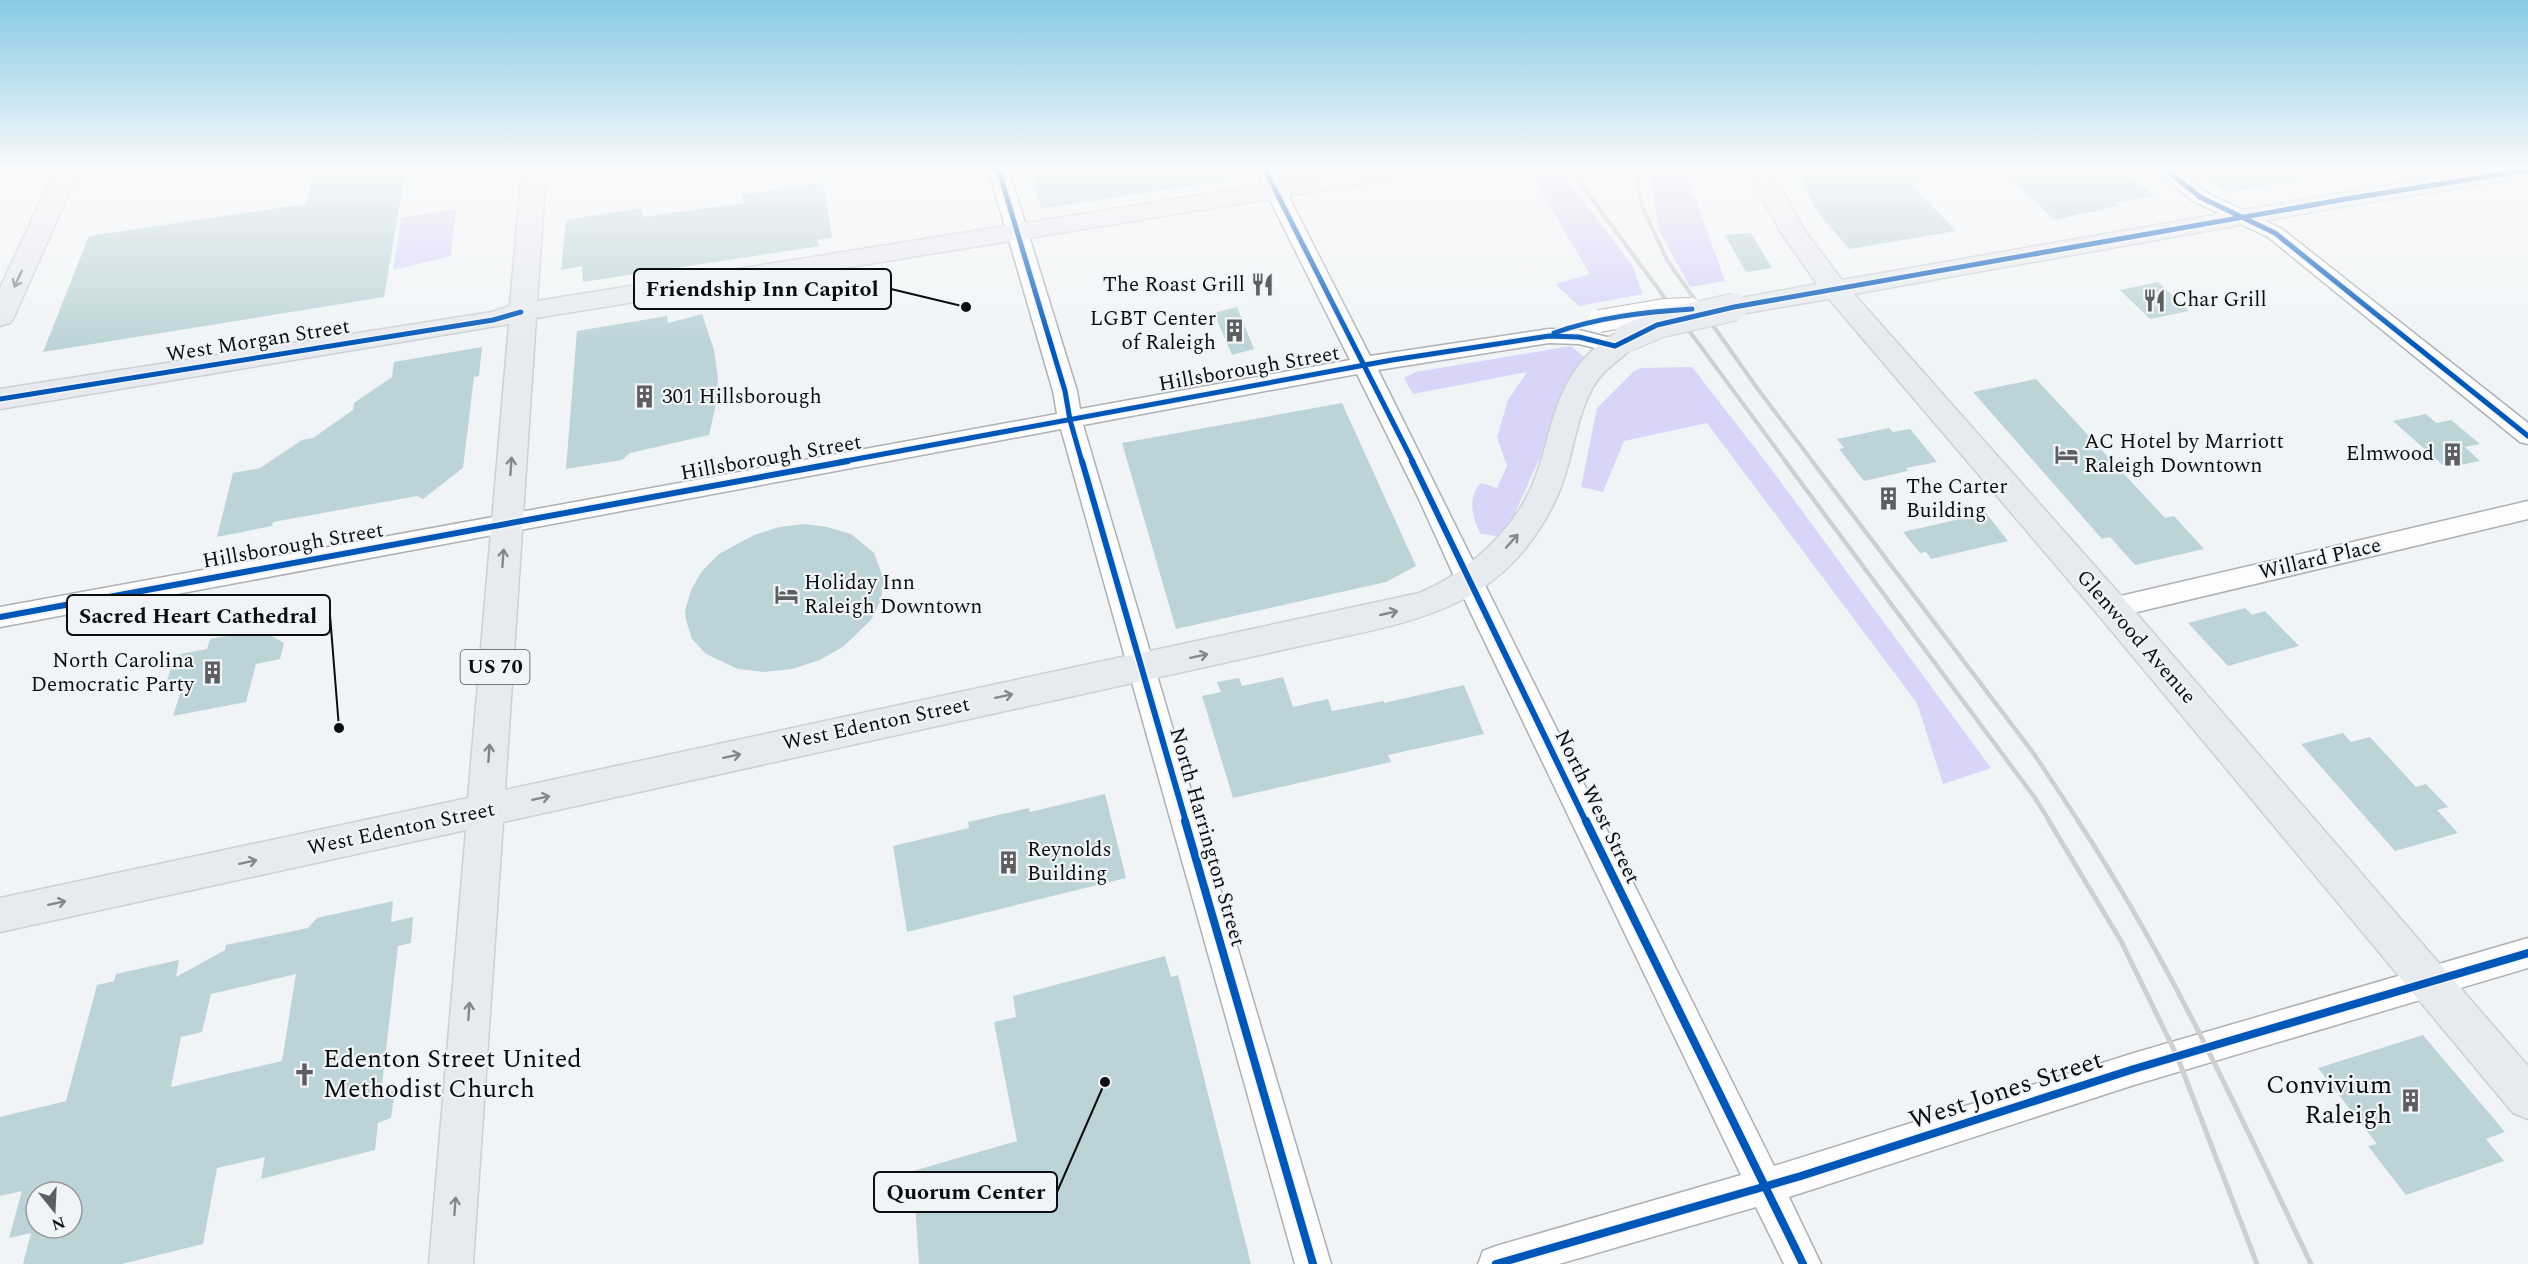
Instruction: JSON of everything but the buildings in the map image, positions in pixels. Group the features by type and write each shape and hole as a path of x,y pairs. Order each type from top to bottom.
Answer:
{"main road":[{"path":"0,317 41,227"},
{"name":"US 70","path":"450,1264 529,227"},
{"name":"West Morgan Street","path":"0,399 493,320 521,312 1047,227"},
{"name":"Glenwood Avenue","path":"1789,227 1835,289 2112,608 2528,1098"},
{"name":"Hillsborough Street","path":"1615,346 1633,334 1660,324 1734,308 2190,227"},
{"name":"West Edenton Street","path":"0,915 1142,668 1405,610 1436,600 1469,580 1508,546 1532,515 1547,485 1565,415 1574,395 1592,367 1615,346"}],"street":[{"name":"North Harrington Street","path":"1015,227 1065,391 1070,420 1313,1264"},
{"name":"North West Street","path":"1293,227 1362,365 1399,432 1803,1264"},
{"path":"2263,227 2275,232 2528,436"},
{"name":"Hillsborough Street","path":"1549,336 1573,326 1664,310 1734,308"},
{"name":"Hillsborough Street","path":"0,617 1362,365 1549,336 1579,337 1615,346"},
{"name":"Willard Place","path":"2112,608 2528,510"},
{"name":"West Jones Street","path":"1496,1264 1864,1157 2134,1069 2528,953"}],"shaded area":[{"path":"400,227 454,227 451,256 393,270"},
{"path":"1562,227 1603,227 1632,265 1643,294 1579,306 1555,284 1590,274"},
{"path":"1658,227 1706,227 1725,281 1690,287"},
{"path":"1571,346 1585,358 1504,537 1481,534 1473,515 1472,501 1481,483 1497,488 1507,466 1497,437 1508,400 1527,372 1413,394 1404,378 1416,372"},
{"path":"1692,367 1769,466 1991,768 1943,784 1917,703 1707,423 1624,441 1603,492 1581,487 1597,408 1634,371 1642,368"}],"railway":[{"path":"1613,227 1786,462"},
{"path":"1652,227 1667,260 1757,388 1813,462"},
{"path":"1785,461 2035,798 2050,822"},
{"path":"1812,461 2034,754 2079,822"},
{"path":"2049,821 2121,941 2177,1056 2257,1264"},
{"path":"2078,821 2143,928 2202,1038 2311,1264"}],"cycle path":[{"path":"1016,227 1065,391 1070,420 1313,1264"},
{"path":"1293,227 1403,442 1482,609 1803,1264"},
{"path":"0,617 1392,360 1549,336 1579,337 1615,346 1657,325 1734,307 2187,227"},
{"path":"2261,227 2275,233 2528,436"},
{"path":"1554,333 1570,327 1622,316 1692,309"},
{"path":"0,399 493,320 521,312"},
{"path":"1496,1264 1801,1176 2134,1069 2528,953"}],"place":[{"name":"The Roast Grill","path":"1263,285"},
{"name":"Char Grill","path":"2154,300"},
{"name":"Friendship Inn Capitol","path":"966,307"},
{"name":"LGBT Center of Raleigh","path":"1234,331"},
{"name":"301 Hillsborough","path":"644,397"},
{"name":"AC Hotel by Marriott Raleigh Downtown","path":"2066,454"},
{"name":"Elmwood","path":"2452,454"},
{"name":"The Carter Building","path":"1888,499"},
{"name":"Holiday Inn Raleigh Downtown","path":"786,595"},
{"name":"North Carolina Democratic Party","path":"212,673"},
{"name":"Sacred Heart Cathedral","path":"339,728"},
{"name":"Reynolds Building","path":"1009,862"},
{"name":"Edenton Street United Methodist Church","path":"305,1074"},
{"name":"Quorum Center","path":"1105,1082"},
{"name":"Convivium Raleigh","path":"2410,1100"}]}
